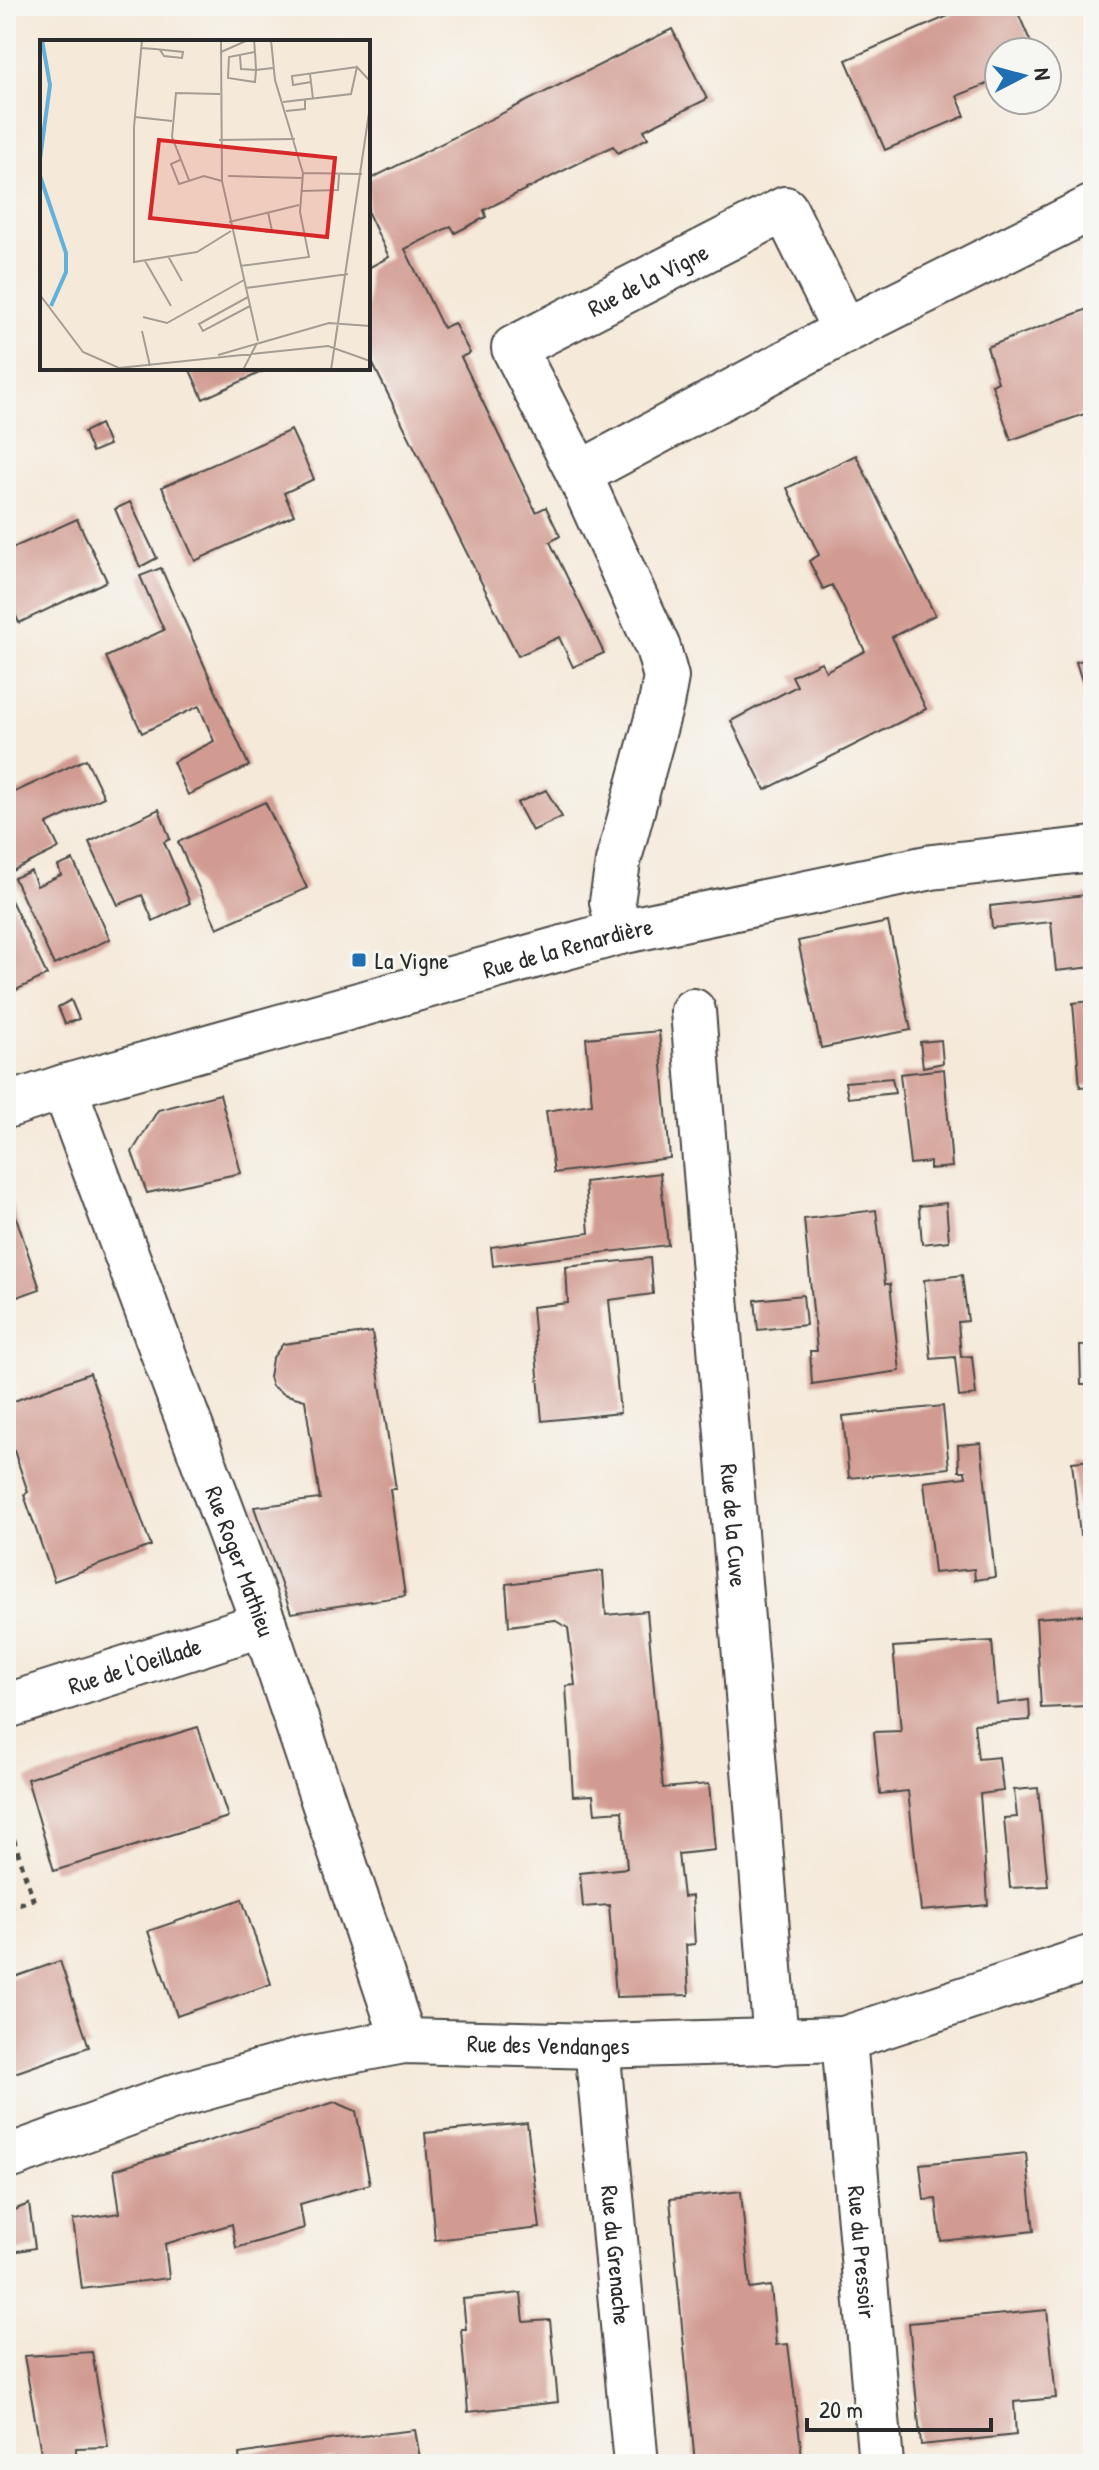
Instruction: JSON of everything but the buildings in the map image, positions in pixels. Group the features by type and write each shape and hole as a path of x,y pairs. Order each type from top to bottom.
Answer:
{"street":[{"path":"579,474 845,331 1093,207"},
{"name":"Rue de la Vigne","path":"620,932 612,902 618,862 666,677 658,648 579,474 514,348 785,209 845,331"},
{"name":"Rue de la Renardière","path":"6,1106 64,1087 620,932 932,867 1093,849"},
{"name":"Rue de la Cuve","path":"693,1011 776,2042"},
{"name":"Rue Roger Mathieu","path":"64,1087 264,1624 404,2041"},
{"name":"Rue de l'Oeillade","path":"6,1704 264,1624"},
{"name":"Rue des Vendanges","path":"6,2158 179,2095 307,2059 404,2041 597,2046 844,2039 1093,1957"},
{"name":"Rue du Pressoir","path":"844,2039 881,2464"},
{"name":"Rue du Grenache","path":"597,2046 636,2464"}],"path":[{"path":"6,1816 33,1899 6,1908"}],"place":[{"name":"La Vigne","path":"359,960"}]}
